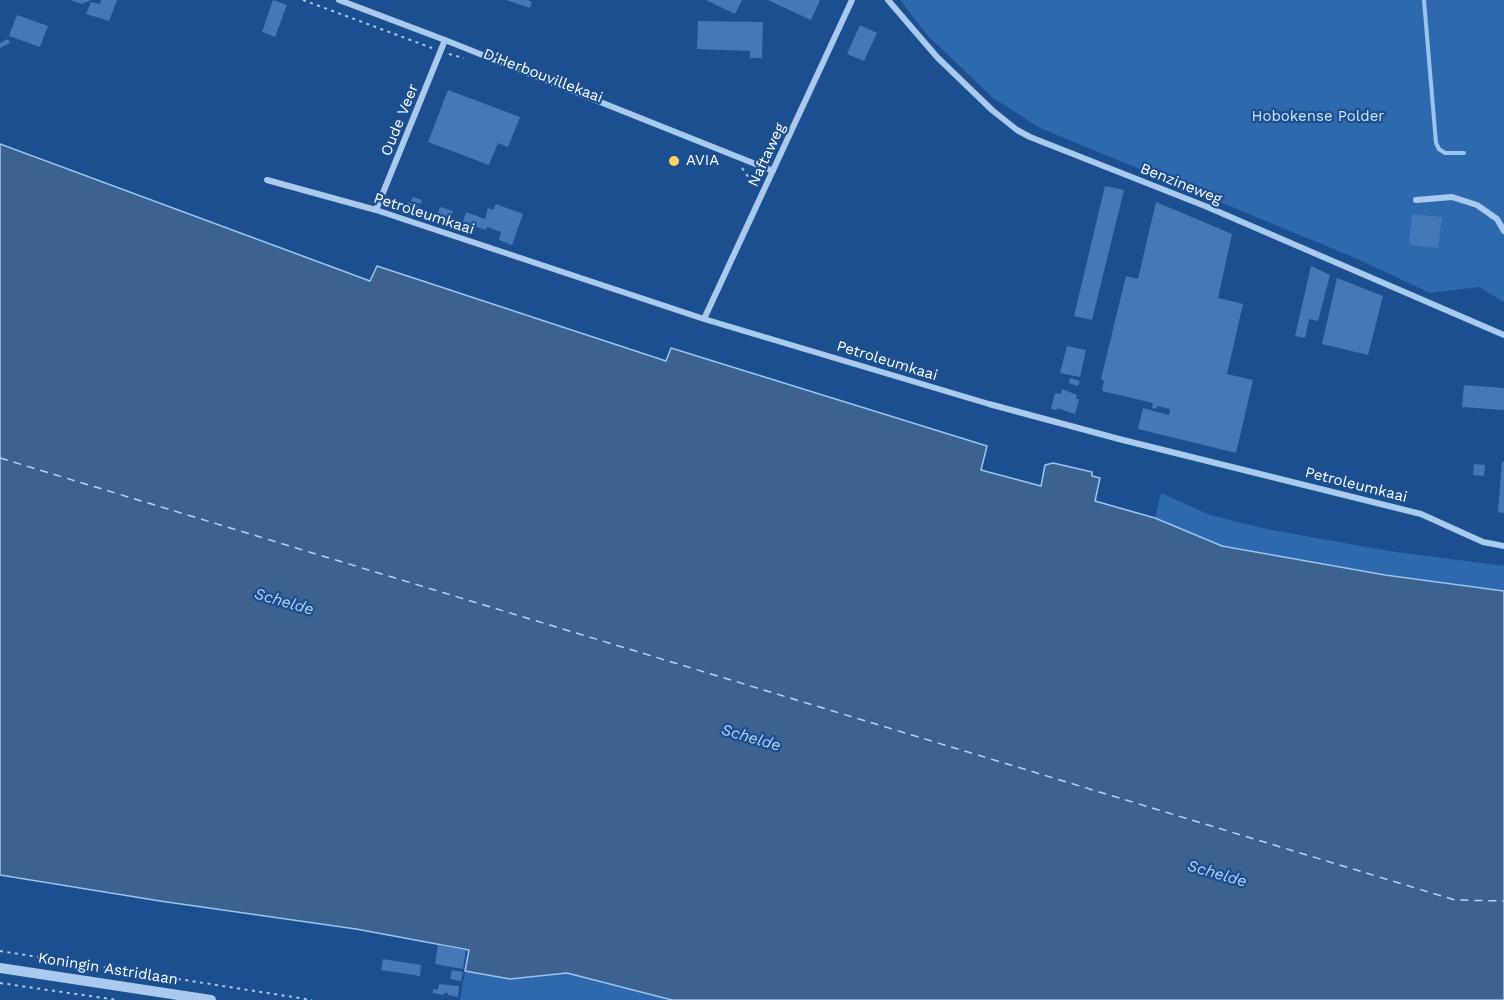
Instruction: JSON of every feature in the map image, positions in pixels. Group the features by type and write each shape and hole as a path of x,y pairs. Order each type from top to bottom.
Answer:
{"street":[{"name":"D'Herbouvillekaai","path":"339,0 773,171"},
{"name":"Naftaweg","path":"704,319 852,0"},
{"name":"Benzineweg","path":"888,0 937,57 992,110 1017,130 1211,209 1504,335"},
{"name":"Oude Veer","path":"376,210 445,40"},
{"name":"Petroleumkaai","path":"267,180 376,210 704,319 989,404 1119,439 1421,514 1483,542 1504,546"},
{"path":"1416,200 1452,197 1477,205 1497,219 1504,231"},
{"name":"Koningin Astridlaan","path":"0,968 211,1000"}],"path":[{"name":"D'Herbouvillekaai","path":"303,0 468,60"},
{"path":"739,164 751,181 765,188"},
{"path":"0,951 312,1000"},
{"path":"0,983 117,1000"}],"green space":[{"name":"Hobokense Polder","path":"900,0 1504,0 1504,302 1479,287 1430,293 1353,257 1040,128 992,97 926,34"},
{"path":"1161,493 1210,515 1266,529 1389,551 1504,566 1504,591 1385,575 1222,546 1155,518"},
{"path":"465,971 510,979 567,973 672,1000 460,1000"}],"water":[{"name":"Schelde","path":"0,144 370,281 377,266 666,361 671,348 987,446 981,470 1041,486 1045,465 1053,463 1092,472 1092,476 1100,478 1095,501 1155,518 1222,546 1385,575 1504,591 1504,1000 672,1000 567,973 510,979 465,971 469,950 356,929 0,875"}],"building":[{"path":"70,0 91,0 82,4"},
{"path":"101,0 117,0 109,21 86,14 91,2 100,4"},
{"path":"273,0 287,5 275,37 262,32"},
{"path":"506,0 527,0 532,2 530,8"},
{"path":"706,0 742,0 735,14"},
{"path":"768,0 820,0 811,20"},
{"path":"17,15 48,26 40,47 9,36"},
{"path":"698,21 763,22 762,58 750,58 750,51 697,49"},
{"path":"860,25 877,33 864,61 847,54"},
{"path":"8,39 10,43 0,48 0,43"},
{"path":"448,90 520,117 508,147 498,143 489,165 428,142"},
{"path":"1105,186 1124,190 1092,320 1074,316"},
{"path":"413,197 422,200 421,204 411,201"},
{"path":"408,202 420,207 418,211 406,207"},
{"path":"1156,202 1232,234 1218,298 1243,304 1227,374 1253,380 1236,453 1138,429 1143,408 1169,415 1170,409 1157,406 1156,409 1152,408 1153,403 1102,391 1104,381 1101,379 1126,276 1138,279"},
{"path":"496,204 523,214 512,245 499,240 501,232 487,227 486,230 463,222 466,212 485,219 488,208 493,210"},
{"path":"440,207 453,211 449,223 436,219"},
{"path":"1412,214 1442,217 1438,248 1409,245"},
{"path":"1311,266 1330,275 1318,321 1309,319 1305,338 1295,336"},
{"path":"1337,278 1383,296 1368,355 1322,344"},
{"path":"1067,346 1086,350 1080,377 1060,373"},
{"path":"1070,378 1080,381 1078,386 1069,383"},
{"path":"1464,385 1504,388 1504,410 1462,407"},
{"path":"1062,389 1077,395 1076,399 1079,399 1075,414 1057,408 1057,410 1051,409 1055,393 1061,394"},
{"path":"1502,462 1504,462 1504,513 1498,512"},
{"path":"1474,464 1485,465 1484,476 1473,475"},
{"path":"438,945 466,950 463,969 435,964"},
{"path":"383,959 421,965 420,976 381,970"},
{"path":"452,970 463,972 461,981 450,979"},
{"path":"439,984 459,986 458,997 448,995 448,993 444,995 433,993 433,989 438,990"}],"waterway":[{"path":"1424,0 1436,143 1445,153 1464,153"}],"ferry route":[{"path":"0,458 1455,900 1504,901"}],"place":[{"name":"AVIA","path":"674,161"}]}
